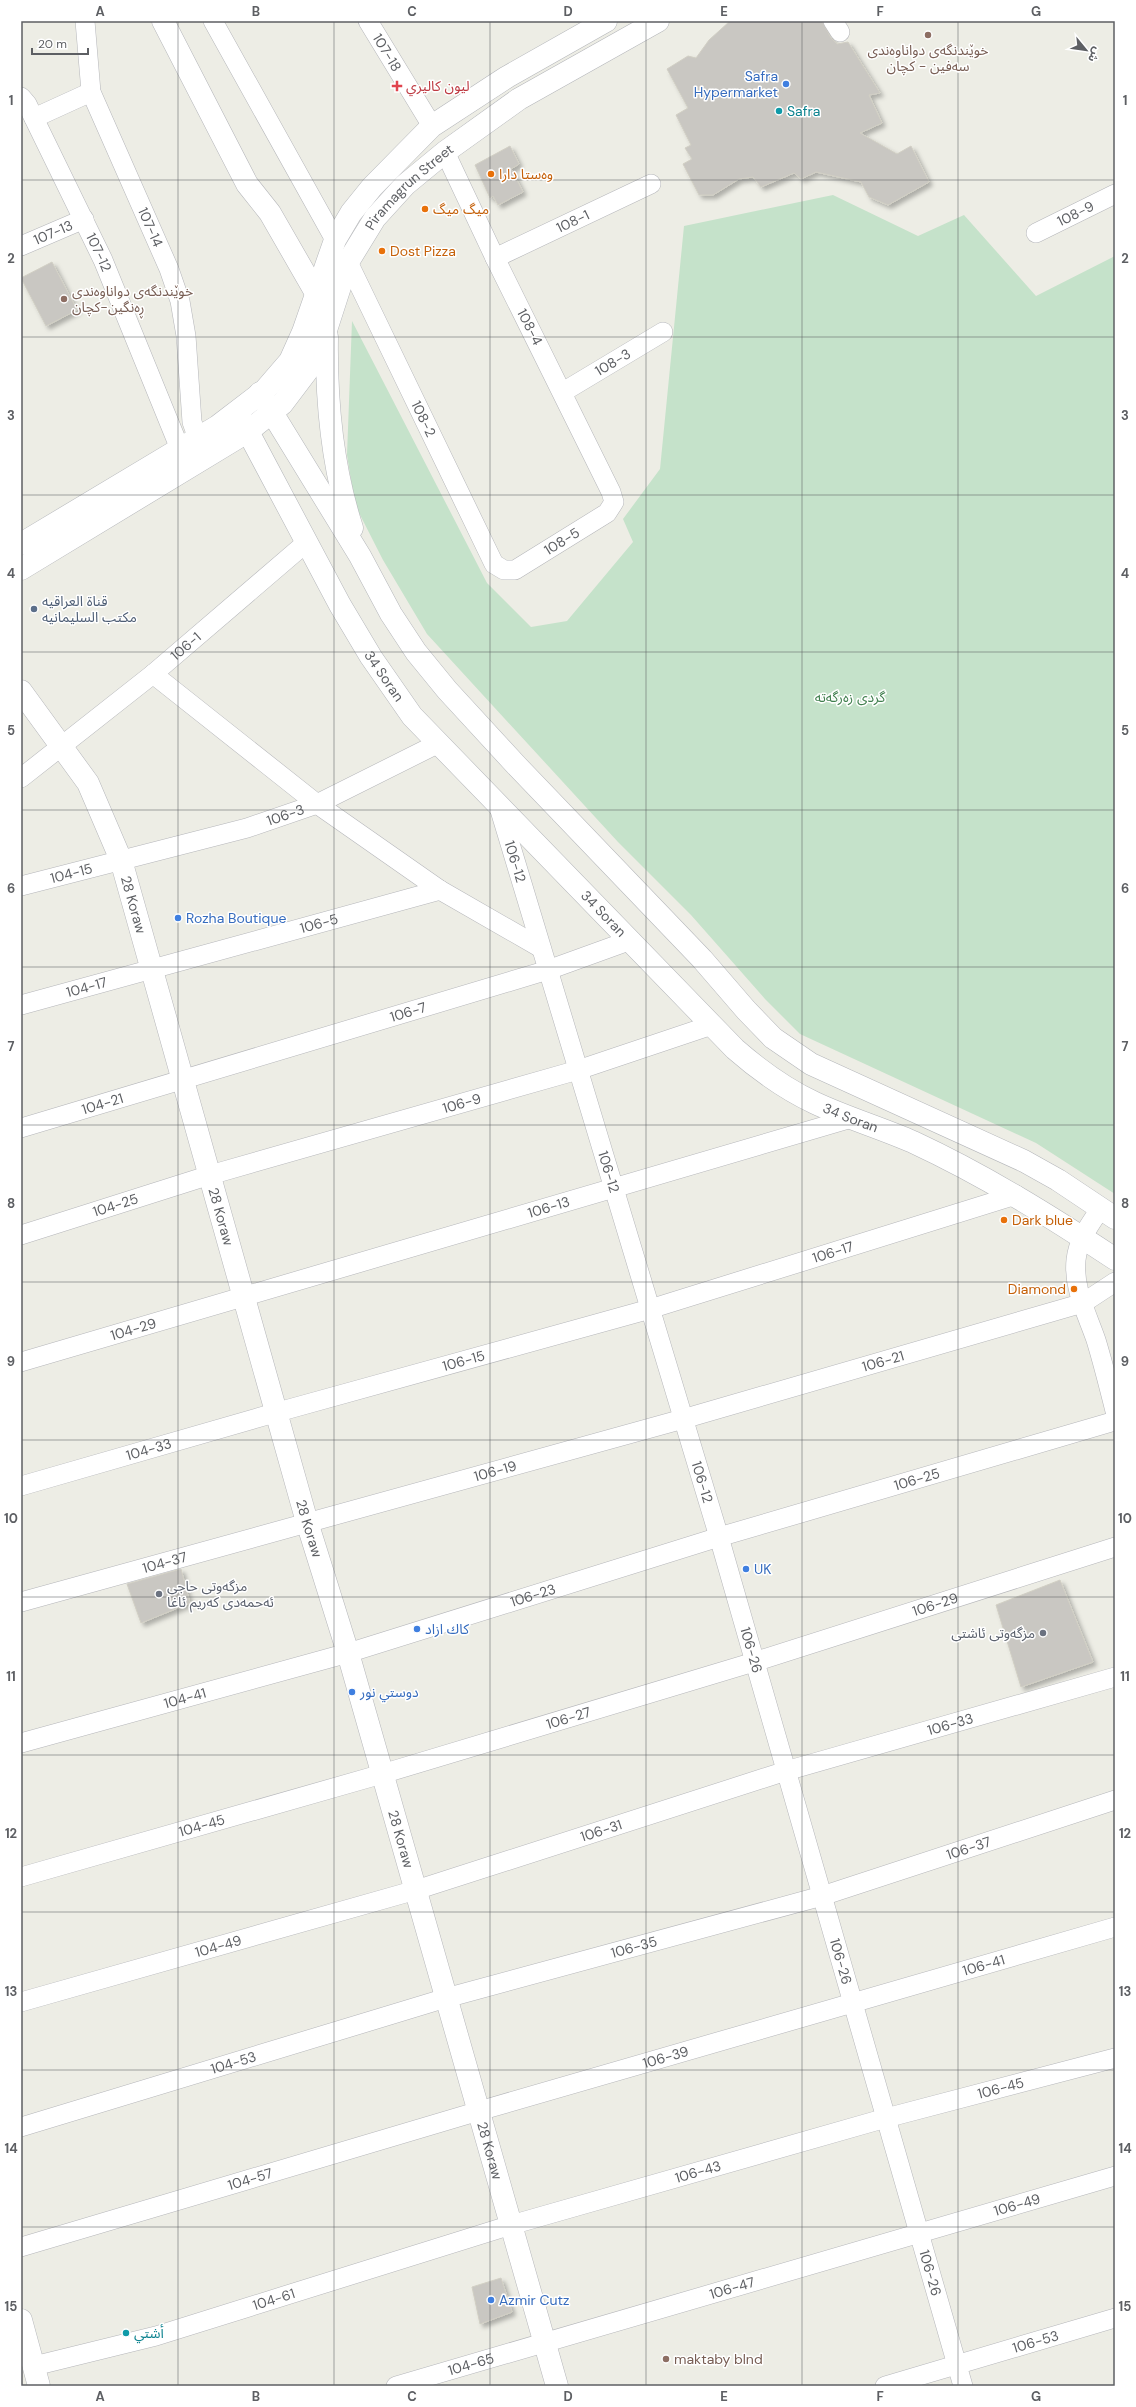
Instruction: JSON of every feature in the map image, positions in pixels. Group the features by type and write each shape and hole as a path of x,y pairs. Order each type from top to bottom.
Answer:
{"main road":[{"path":"163,21 248,184 270,213 316,293"},
{"path":"180,21 261,178 269,202 270,213"},
{"name":"Piramagrun Street","path":"243,422 260,393 290,361 303,332 335,240 351,213 372,186 432,126 507,77 606,21"},
{"name":"Piramagrun Street","path":"243,422 273,412 296,388 310,366 327,326 348,262 375,218 392,198 445,152 519,99 658,21"},
{"path":"327,326 326,373 330,420 340,481 360,556"},
{"path":"260,393 360,556 395,620 416,652 447,690 516,765 702,958 746,1010 774,1038 811,1064 1024,1161 1058,1180 1108,1213"},
{"path":"21,544 189,444 243,422"},
{"path":"21,569 243,422"},
{"name":"34 Soran","path":"243,422 340,605 371,657 412,716 740,1054 779,1083 815,1103 913,1142 1016,1196 1115,1259"},
{"name":"28 Koraw","path":"21,691 88,783 121,860 278,1412 307,1522 348,1653 557,2386"},
{"path":"21,2320 36,2376"}],"street":[{"name":"107-14","path":"86,21 91,92 169,269 180,301 186,336 192,422 189,444"},
{"path":"213,21 335,240"},
{"name":"107-18","path":"368,21 432,126"},
{"path":"27,106 91,92"},
{"name":"107-12","path":"27,106 84,219 189,444"},
{"name":"108-4","path":"445,152 495,258 563,392 611,492 614,502"},
{"name":"108-1","path":"495,258 651,184"},
{"name":"108-9","path":"1036,233 1115,194"},
{"name":"107-13","path":"21,246 84,219"},
{"name":"108-2","path":"348,262 494,564 504,570"},
{"name":"108-3","path":"563,392 663,332"},
{"name":"108-5","path":"504,570 514,570 607,513 614,502"},
{"name":"106-1","path":"21,778 60,745 153,674 307,542"},
{"path":"153,674 317,804 440,890 541,948"},
{"name":"106-3","path":"121,860 247,828 317,804 439,743"},
{"name":"106-12","path":"499,807 719,1537"},
{"name":"104-15","path":"21,886 121,860"},
{"name":"106-5","path":"151,968 440,890"},
{"name":"106-7","path":"183,1080 548,970 631,940"},
{"name":"104-17","path":"21,1005 151,968"},
{"name":"106-9","path":"210,1175 578,1070 712,1025"},
{"name":"104-21","path":"21,1128 183,1080"},
{"name":"106-13","path":"245,1297 852,1118"},
{"name":"104-25","path":"21,1235 210,1175"},
{"name":"106-17","path":"650,1309 1016,1196"},
{"path":"1108,1213 1082,1237 1076,1259 1075,1270 1079,1292 1115,1411"},
{"name":"106-21","path":"683,1419 1083,1303 1115,1282"},
{"name":"104-29","path":"21,1362 245,1297"},
{"name":"106-15","path":"278,1412 650,1309"},
{"name":"104-33","path":"21,1486 278,1412"},
{"name":"106-19","path":"307,1522 683,1419"},
{"name":"106-25","path":"719,1537 1115,1421"},
{"name":"104-37","path":"21,1602 307,1522"},
{"name":"106-23","path":"348,1653 719,1537"},
{"name":"106-26","path":"719,1537 963,2386"},
{"name":"106-29","path":"754,1662 1115,1547"},
{"name":"104-41","path":"21,1743 348,1653"},
{"name":"106-27","path":"382,1774 754,1662"},
{"name":"106-33","path":"786,1771 1115,1677"},
{"name":"106-31","path":"416,1890 786,1771"},
{"name":"104-45","path":"21,1877 382,1774"},
{"name":"106-37","path":"822,1896 1115,1800"},
{"name":"104-49","path":"21,2002 416,1890"},
{"name":"106-35","path":"446,1998 822,1896"},
{"name":"106-41","path":"853,2004 1115,1927"},
{"name":"104-53","path":"21,2127 446,1998"},
{"name":"106-39","path":"479,2111 853,2004"},
{"name":"106-45","path":"886,2118 1115,2058"},
{"name":"104-57","path":"21,2247 479,2111"},
{"name":"106-43","path":"511,2225 886,2118"},
{"name":"106-49","path":"919,2233 1115,2176"},
{"name":"104-61","path":"36,2376 156,2336 511,2225"},
{"name":"106-47","path":"545,2343 919,2233"},
{"name":"106-53","path":"885,2386 1115,2318"},
{"name":"104-65","path":"396,2386 545,2343"}],"green space":[{"name":"گردی زەرگەتە","path":"833,195 918,236 964,215 1036,296 1115,256 1115,1194 1036,1143 800,1034 765,999 691,915 618,842 427,634 383,560 355,505 347,455 352,321 487,583 531,627 567,621 633,542 623,519 660,469 684,226"}],"building":[{"name":"Safra","path":"730,21 822,21 831,38 837,44 848,42 880,93 869,95 882,123 860,133 897,154 911,146 929,182 888,205 869,197 861,182 816,172 801,179 794,173 761,187 753,177 739,179 713,195 699,195 683,164 692,159 685,148 691,145 676,115 688,108 667,69 688,56 696,58 709,40"},
{"name":"وەستا دارا","path":"510,146 519,164 511,169 523,192 498,205 493,196 490,198 475,165"},
{"path":"52,262 77,310 46,326 21,278"},
{"name":"مزگەوتی حاجی ئەحمەدی کەریم ئاغا","path":"181,1569 190,1603 141,1623 127,1584"},
{"name":"مزگەوتی ئاشتی","path":"1060,1580 1093,1662 1021,1687 996,1605"},
{"name":"Azmir Cutz","path":"501,2278 512,2312 480,2324 472,2287"}],"place":[{"name":"خوێندنگەی دواناوەندی سەفین - کچان","path":"928,35"},
{"name":"Safra Hypermarket","path":"786,84"},
{"name":"ليون كاليري","path":"397,86"},
{"name":"Safra","path":"779,111"},
{"name":"وەستا دارا","path":"491,174"},
{"name":"میگ میگ","path":"425,209"},
{"name":"Dost Pizza","path":"382,251"},
{"name":"خوێندنگەی دواناوەندی ڕەنگین-کچان","path":"64,299"},
{"name":"قناة العراقيه مكتب السليمانيه","path":"34,609"},
{"name":"Rozha Boutique","path":"178,918"},
{"name":"Dark blue","path":"1004,1220"},
{"name":"Diamond","path":"1074,1289"},
{"name":"UK","path":"746,1569"},
{"name":"مزگەوتی حاجی ئەحمەدی کەریم ئاغا","path":"159,1594"},
{"name":"كاك ازاد","path":"417,1629"},
{"name":"مزگەوتی ئاشتی","path":"1043,1633"},
{"name":"دوستي نور","path":"352,1692"},
{"name":"Azmir Cutz","path":"491,2300"},
{"name":"أشتي","path":"126,2333"},
{"name":"maktaby blnd","path":"666,2359"}]}
